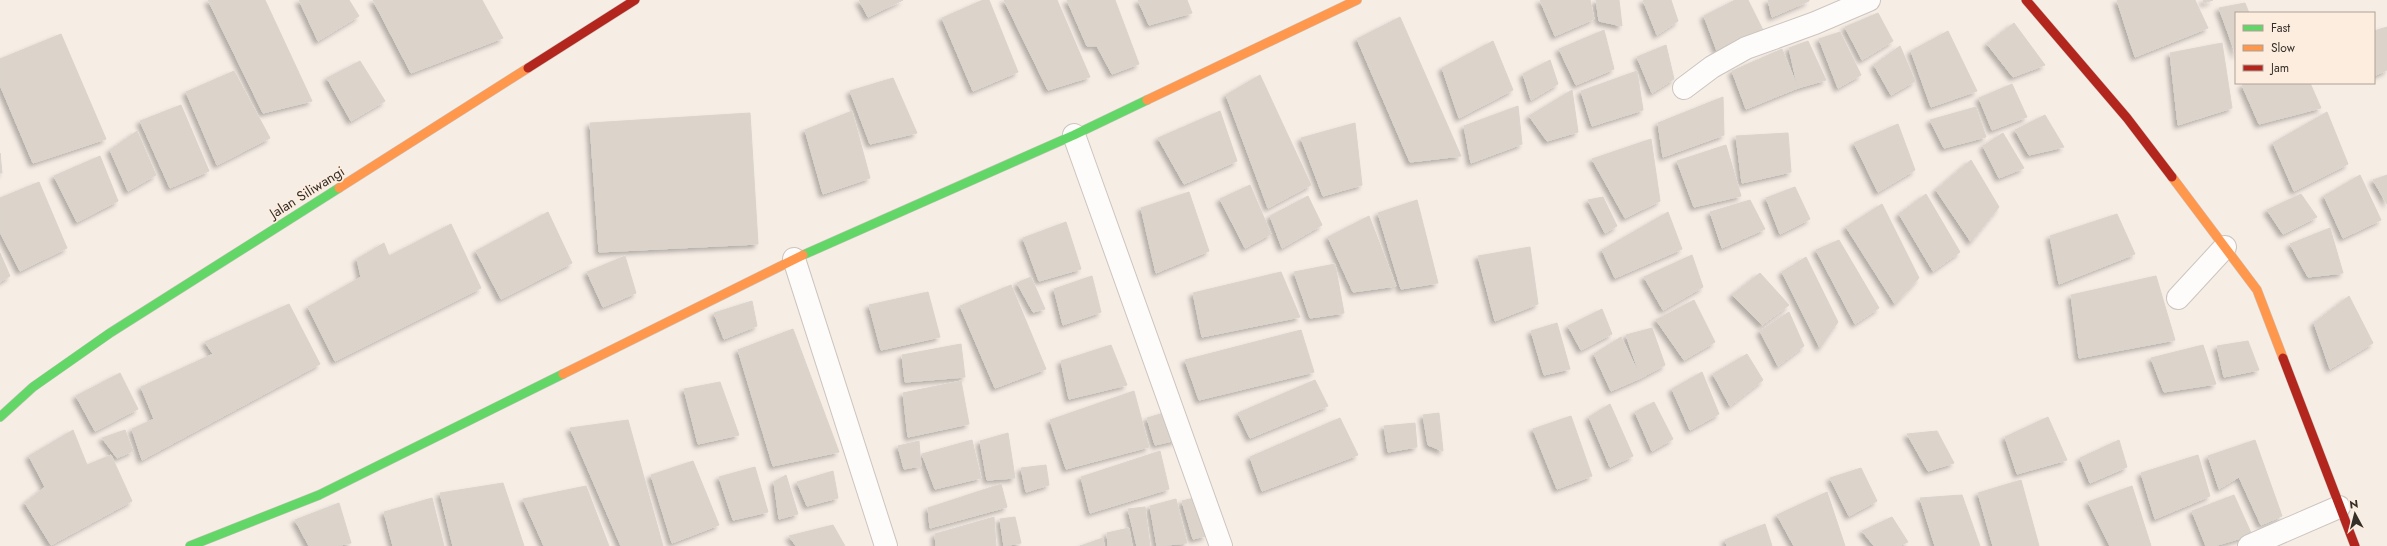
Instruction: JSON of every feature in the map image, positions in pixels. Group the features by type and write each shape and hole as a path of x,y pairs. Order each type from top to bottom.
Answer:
{"street":[{"name":"Jalan Siliwangi","path":"0,417 33,387 110,333 635,0"},
{"path":"190,546 319,495 794,259 1074,135 1357,0"},
{"path":"1684,88 1712,67 1746,48 1815,23 1869,0"},
{"path":"2026,0 2127,118 2257,290 2355,546"},
{"path":"1074,135 1221,546"},
{"path":"2178,298 2225,246"},
{"path":"794,259 886,546"},
{"path":"0,401 33,387"},
{"path":"2249,546 2339,507"}],"building":[{"path":"208,0 265,0 312,101 263,113"},
{"path":"299,0 349,0 359,16 318,41"},
{"path":"373,0 482,0 503,38 411,73"},
{"path":"859,0 903,0 868,17"},
{"path":"983,0 989,0 1018,72 973,91 942,18"},
{"path":"1004,0 1057,0 1090,77 1048,90"},
{"path":"1067,0 1115,0 1139,64 1112,74 1097,46 1087,46"},
{"path":"1138,0 1187,0 1192,13 1149,25"},
{"path":"1540,0 1590,0 1594,19 1555,36"},
{"path":"1596,0 1619,0 1622,26 1599,21"},
{"path":"1643,0 1671,0 1678,21 1657,35"},
{"path":"1735,0 1748,0 1764,32 1717,51 1704,16"},
{"path":"1768,0 1809,0 1809,1 1772,17"},
{"path":"2117,0 2195,0 2208,28 2135,57"},
{"path":"2203,0 2213,0 2204,3"},
{"path":"2245,3 2249,12 2235,12 2235,52 2219,8"},
{"path":"1878,13 1893,41 1862,60 1845,27"},
{"path":"1400,17 1461,156 1410,162 1357,39"},
{"path":"2014,23 2045,65 2013,77 1987,44"},
{"path":"2387,27 2387,70 2375,76 2375,31"},
{"path":"1604,30 1614,69 1576,85 1559,49"},
{"path":"1948,31 1977,91 1931,107 1911,51"},
{"path":"1840,32 1861,75 1838,88 1819,39"},
{"path":"61,34 106,139 33,163 0,85 0,59"},
{"path":"1493,41 1513,90 1459,118 1442,68"},
{"path":"1808,41 1826,80 1798,88 1789,48"},
{"path":"2222,43 2232,108 2178,125 2170,53"},
{"path":"1666,45 1674,79 1652,93 1637,57"},
{"path":"1900,46 1915,81 1891,95 1874,65"},
{"path":"1782,49 1798,88 1746,109 1732,71"},
{"path":"1550,60 1558,84 1531,100 1523,74"},
{"path":"360,61 385,101 351,121 327,78"},
{"path":"234,71 270,138 217,165 186,92"},
{"path":"1637,71 1643,110 1592,126 1581,91"},
{"path":"1260,75 1311,185 1268,208 1226,95"},
{"path":"893,78 917,133 870,144 850,91"},
{"path":"2012,84 2027,117 1992,130 1979,98"},
{"path":"2310,84 2321,108 2259,124 2242,85"},
{"path":"1572,90 1578,132 1547,141 1529,116"},
{"path":"1723,97 1724,135 1663,157 1658,123"},
{"path":"181,105 209,171 170,188 140,121"},
{"path":"1518,106 1522,144 1471,163 1464,126"},
{"path":"1976,107 1986,137 1944,148 1930,120"},
{"path":"852,111 870,178 823,194 805,130"},
{"path":"1220,111 1237,161 1184,184 1158,138"},
{"path":"2327,112 2348,164 2294,191 2273,143"},
{"path":"750,113 758,244 599,252 590,123"},
{"path":"2045,115 2064,147 2029,155 2015,130"},
{"path":"1355,123 1362,185 1323,196 1301,138"},
{"path":"1898,124 1915,170 1878,192 1854,143"},
{"path":"137,131 156,175 128,191 110,150"},
{"path":"1788,133 1791,172 1742,183 1736,136"},
{"path":"2003,133 2024,168 1999,178 1983,146"},
{"path":"1651,139 1660,201 1625,218 1592,159"},
{"path":"1726,145 1741,196 1694,207 1677,161"},
{"path":"0,153 2,173 0,173"},
{"path":"100,156 118,201 77,222 54,176"},
{"path":"1971,160 1999,207 1971,242 1936,190"},
{"path":"2360,175 2381,220 2343,238 2324,196"},
{"path":"2387,175 2387,204 2373,180"},
{"path":"39,182 67,248 20,271 0,232 0,198"},
{"path":"1250,185 1271,234 1245,248 1220,199"},
{"path":"1795,187 1810,219 1780,234 1766,198"},
{"path":"1189,192 1209,251 1156,273 1141,208"},
{"path":"1926,194 1960,252 1933,271 1899,214"},
{"path":"2301,194 2317,217 2283,234 2267,210"},
{"path":"1308,196 1322,225 1282,248 1270,216"},
{"path":"1603,197 1617,226 1605,233 1588,200"},
{"path":"1417,200 1438,283 1401,289 1378,213"},
{"path":"1750,200 1765,229 1722,248 1710,212"},
{"path":"1882,204 1919,278 1895,304 1846,227"},
{"path":"548,212 572,263 501,299 476,251"},
{"path":"1668,212 1682,249 1615,278 1602,250"},
{"path":"2117,214 2135,254 2059,284 2050,236"},
{"path":"1369,216 1396,286 1353,292 1328,237"},
{"path":"1066,222 1081,269 1039,281 1023,238"},
{"path":"451,224 481,288 335,361 308,307 361,277 357,259 384,243 389,256"},
{"path":"2330,228 2343,273 2308,277 2290,244"},
{"path":"1839,240 1879,308 1855,324 1816,250"},
{"path":"1530,247 1538,304 1495,321 1478,256"},
{"path":"0,253 10,276 0,282"},
{"path":"1692,255 1703,287 1663,310 1644,277"},
{"path":"625,256 636,293 603,307 587,272"},
{"path":"1806,257 1838,322 1820,348 1782,272"},
{"path":"1335,264 1344,313 1310,318 1294,272"},
{"path":"1281,272 1300,317 1202,337 1193,293"},
{"path":"1760,273 1789,305 1762,325 1732,295"},
{"path":"1092,276 1101,312 1063,325 1054,289"},
{"path":"2156,276 2175,340 2079,358 2071,295"},
{"path":"1031,277 1045,309 1033,312 1017,283"},
{"path":"1011,285 1046,369 995,388 960,306"},
{"path":"928,292 940,337 881,350 869,305"},
{"path":"2349,296 2373,343 2330,369 2314,323"},
{"path":"1694,300 1715,342 1684,360 1656,320"},
{"path":"752,301 757,326 724,339 714,313"},
{"path":"289,304 320,364 142,460 132,429 154,419 141,387 213,354 205,342"},
{"path":"1602,309 1612,334 1581,350 1568,326"},
{"path":"1789,312 1804,346 1778,366 1760,331"},
{"path":"1557,323 1570,369 1544,375 1531,331"},
{"path":"1652,328 1665,365 1641,378 1626,335"},
{"path":"793,329 839,452 773,466 738,350"},
{"path":"1301,330 1314,372 1199,400 1185,360"},
{"path":"1621,337 1641,378 1611,391 1594,354"},
{"path":"2248,341 2259,370 2224,377 2217,346"},
{"path":"961,344 965,377 905,382 902,355"},
{"path":"1111,345 1127,385 1069,399 1061,361"},
{"path":"2203,345 2216,384 2164,392 2151,358"},
{"path":"1747,354 1763,380 1730,406 1713,374"},
{"path":"1702,372 1719,414 1690,430 1672,389"},
{"path":"120,373 138,409 95,431 76,396"},
{"path":"1315,380 1328,406 1250,438 1238,413"},
{"path":"961,381 969,424 908,437 903,393"},
{"path":"720,382 739,435 698,444 684,389"},
{"path":"1134,391 1149,447 1066,469 1050,420"},
{"path":"1654,402 1673,439 1652,451 1635,412"},
{"path":"1610,404 1633,456 1610,467 1589,417"},
{"path":"1167,412 1177,440 1155,445 1147,418"},
{"path":"1439,413 1443,451 1428,445 1423,415"},
{"path":"1571,416 1592,476 1557,489 1533,429"},
{"path":"2048,417 2067,460 2017,474 2005,437"},
{"path":"1340,418 1358,455 1262,491 1250,457"},
{"path":"628,420 663,546 621,546 570,428"},
{"path":"1415,423 1417,447 1388,452 1384,426"},
{"path":"73,430 87,465 111,455 132,501 51,545 25,503 45,487 29,456"},
{"path":"125,430 133,451 117,458 102,438"},
{"path":"1937,431 1954,463 1928,471 1907,434"},
{"path":"1008,433 1015,478 987,480 980,441"},
{"path":"972,440 981,478 935,489 922,454"},
{"path":"2119,440 2127,467 2090,483 2080,458"},
{"path":"2255,440 2282,516 2261,525 2239,477 2219,489 2208,456"},
{"path":"919,441 921,466 904,469 898,446"},
{"path":"1160,451 1169,489 1090,513 1081,477"},
{"path":"2198,455 2210,496 2155,519 2141,473"},
{"path":"693,461 719,525 672,543 651,475"},
{"path":"1046,465 1049,485 1026,492 1021,468"},
{"path":"755,467 768,512 733,520 719,477"},
{"path":"1861,468 1877,501 1849,516 1830,478"},
{"path":"833,471 838,498 807,506 797,482"},
{"path":"786,475 798,514 779,519 774,482"},
{"path":"2021,480 2039,546 1993,546 1978,493"},
{"path":"503,483 524,546 453,546 440,493"},
{"path":"1001,484 1007,507 930,528 928,508"},
{"path":"586,486 609,546 544,546 523,499"},
{"path":"2132,486 2151,546 2110,546 2088,502"},
{"path":"1827,492 1845,546 1794,546 1777,515"},
{"path":"1962,495 1980,546 1935,546 1920,498"},
{"path":"2234,495 2252,535 2214,546 2206,546 2192,511"},
{"path":"432,498 444,546 393,546 384,512"},
{"path":"1194,498 1206,536 1193,539 1182,501"},
{"path":"1176,499 1187,543 1157,546 1150,506"},
{"path":"339,503 351,543 336,546 309,546 295,520"},
{"path":"1145,507 1150,546 1137,546 1128,509"},
{"path":"994,517 996,546 936,546 935,534"},
{"path":"1015,517 1021,543 1004,546 1000,519"},
{"path":"1892,517 1908,542 1899,546 1874,546 1862,531"},
{"path":"1765,524 1772,546 1727,546 1725,540"},
{"path":"833,525 845,546 796,546 789,536"},
{"path":"1129,528 1132,546 1108,546 1107,533"},
{"path":"1103,538 1104,546 1080,546"}],"traffic: fast":[{"path":"803,255 1074,135 1147,100"},
{"path":"0,417 33,387 110,333 339,188"},
{"path":"190,546 319,495 563,374"}],"traffic: slow":[{"path":"1147,100 1357,0"},
{"path":"339,188 528,68"},
{"path":"2172,177 2257,290 2283,358"},
{"path":"563,374 803,255"}],"traffic: jam":[{"path":"528,68 635,0"},
{"path":"2026,0 2127,118 2172,177"},
{"path":"2283,358 2355,546"}]}
